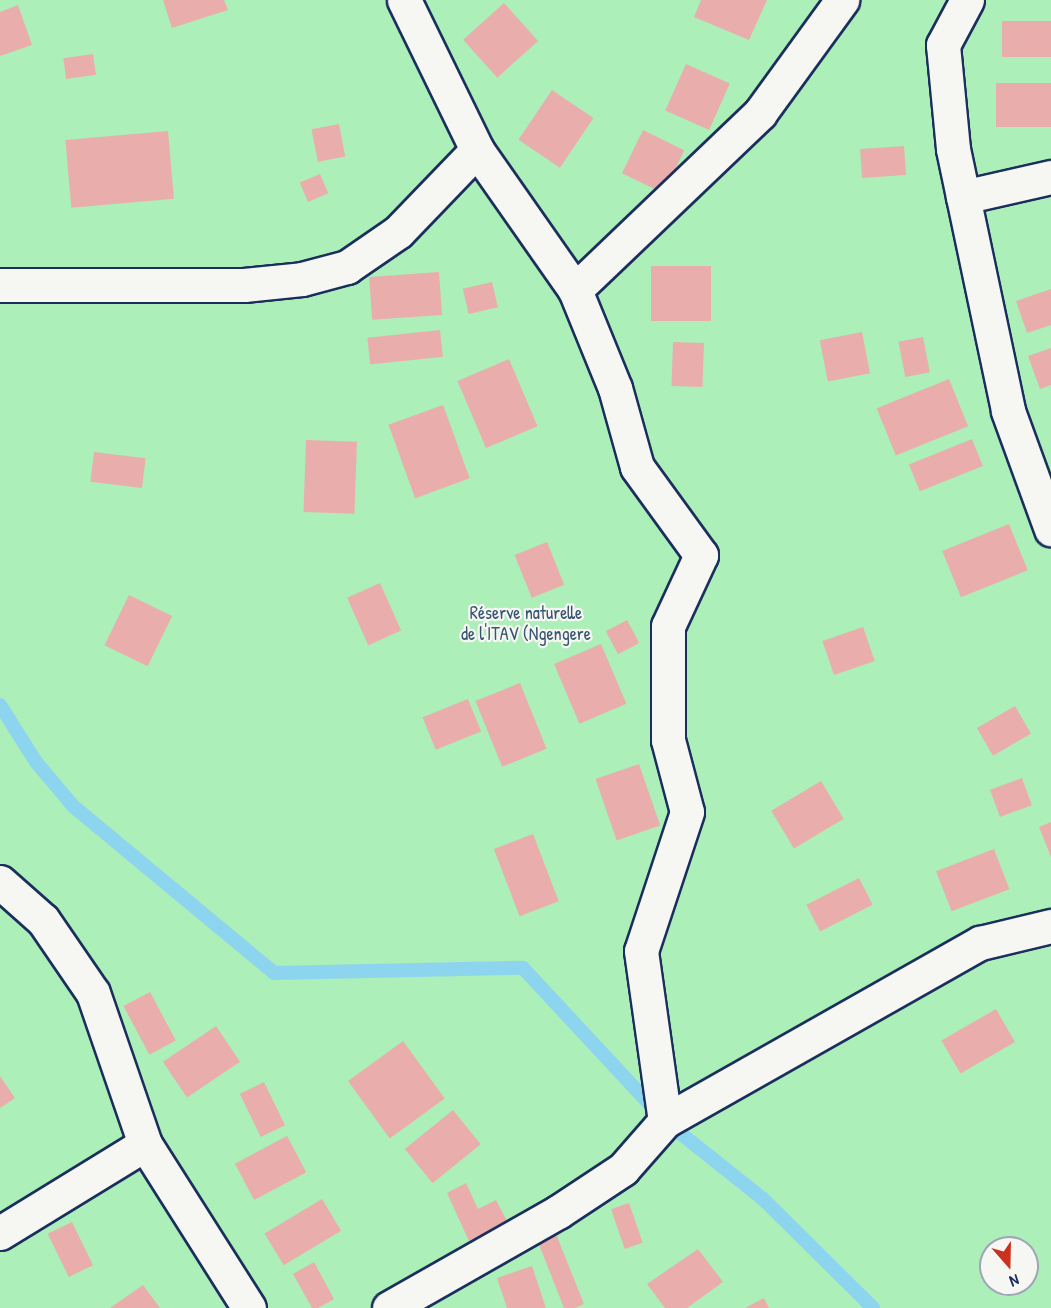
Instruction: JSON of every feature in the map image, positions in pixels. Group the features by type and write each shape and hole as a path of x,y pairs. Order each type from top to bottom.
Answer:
{"street":[{"path":"404,0 477,150 575,290 615,388 637,467 701,555 668,626 668,740 687,813 641,951 665,1121"},
{"path":"575,290 760,113 842,0"},
{"path":"967,0 944,45 953,149 1008,411 1050,522"},
{"path":"0,285 243,285 302,279 347,267 398,232 477,150"},
{"path":"963,197 1051,177"},
{"path":"0,882 43,920 93,993 145,1144 249,1308"},
{"path":"389,1308 558,1212 623,1169 665,1121 980,943 1051,926"},
{"path":"0,1233 145,1144"}],"green space":[{"name":"Réserve naturelle de l'ITAV (Ngengere","path":"0,0 1051,0 1051,1308 0,1308"}],"building":[{"path":"163,0 224,0 228,10 172,28"},
{"path":"701,0 767,0 749,40 694,17"},
{"path":"504,3 538,41 497,78 463,40"},
{"path":"18,5 32,45 0,56 0,12"},
{"path":"1002,21 1051,21 1051,57 1002,57"},
{"path":"93,54 96,75 66,79 63,58"},
{"path":"686,64 730,84 709,130 665,111"},
{"path":"996,83 1051,83 1051,127 996,127"},
{"path":"552,90 593,118 560,168 518,140"},
{"path":"339,124 345,156 318,162 312,129"},
{"path":"643,130 684,150 663,193 622,173"},
{"path":"168,131 174,199 71,208 65,140"},
{"path":"904,146 906,175 862,178 860,149"},
{"path":"320,174 328,193 308,202 300,183"},
{"path":"651,266 711,266 711,321 651,321"},
{"path":"439,272 442,315 372,320 369,277"},
{"path":"492,282 498,307 469,314 463,289"},
{"path":"1051,289 1051,325 1027,333 1016,301"},
{"path":"440,330 443,357 370,364 367,338"},
{"path":"862,332 870,373 828,381 820,340"},
{"path":"923,337 930,372 905,377 898,342"},
{"path":"673,342 704,343 702,387 671,386"},
{"path":"1051,348 1051,385 1040,389 1028,356"},
{"path":"509,359 538,426 486,448 457,381"},
{"path":"949,379 968,426 896,456 877,408"},
{"path":"443,405 470,478 415,498 388,425"},
{"path":"972,439 983,466 920,491 909,464"},
{"path":"306,440 357,442 354,514 303,512"},
{"path":"94,452 146,458 142,488 90,482"},
{"path":"1009,524 1028,570 961,597 942,551"},
{"path":"547,542 564,585 532,598 515,555"},
{"path":"380,583 401,631 368,645 347,598"},
{"path":"129,595 172,616 148,666 104,645"},
{"path":"627,620 639,643 618,654 606,631"},
{"path":"863,627 875,661 834,675 822,641"},
{"path":"601,644 626,704 579,724 554,664"},
{"path":"520,683 547,749 502,767 475,701"},
{"path":"468,699 481,731 436,750 423,717"},
{"path":"1015,706 1031,734 993,756 977,728"},
{"path":"639,764 660,825 617,840 596,779"},
{"path":"1022,778 1032,805 1000,817 990,790"},
{"path":"821,781 844,819 794,849 771,811"},
{"path":"1051,822 1051,857 1039,827"},
{"path":"533,834 559,901 520,916 494,849"},
{"path":"994,849 1009,889 952,911 936,871"},
{"path":"859,878 873,905 820,932 806,905"},
{"path":"150,992 176,1041 149,1055 124,1006"},
{"path":"996,1009 1015,1042 960,1073 941,1040"},
{"path":"216,1026 240,1062 187,1097 163,1062"},
{"path":"403,1041 445,1098 390,1138 348,1081"},
{"path":"0,1076 15,1098 0,1108"},
{"path":"264,1082 285,1125 261,1137 240,1094"},
{"path":"453,1110 481,1144 433,1183 405,1149"},
{"path":"287,1136 306,1172 254,1200 235,1164"},
{"path":"466,1183 478,1209 496,1200 508,1223 469,1241 447,1193"},
{"path":"322,1199 341,1231 284,1265 265,1234"},
{"path":"629,1203 643,1243 625,1249 611,1209"},
{"path":"72,1222 93,1265 69,1277 48,1234"},
{"path":"556,1234 584,1304 575,1308 564,1308 538,1242"},
{"path":"698,1249 723,1282 687,1308 665,1308 647,1284"},
{"path":"314,1262 334,1299 318,1308 312,1308 293,1274"},
{"path":"532,1266 546,1308 507,1308 497,1278"},
{"path":"143,1285 160,1308 110,1308"},
{"path":"764,1298 769,1308 745,1308"}],"waterway":[{"path":"0,705 36,762 73,806 274,973 523,968 665,1121 763,1199 873,1308"}]}
